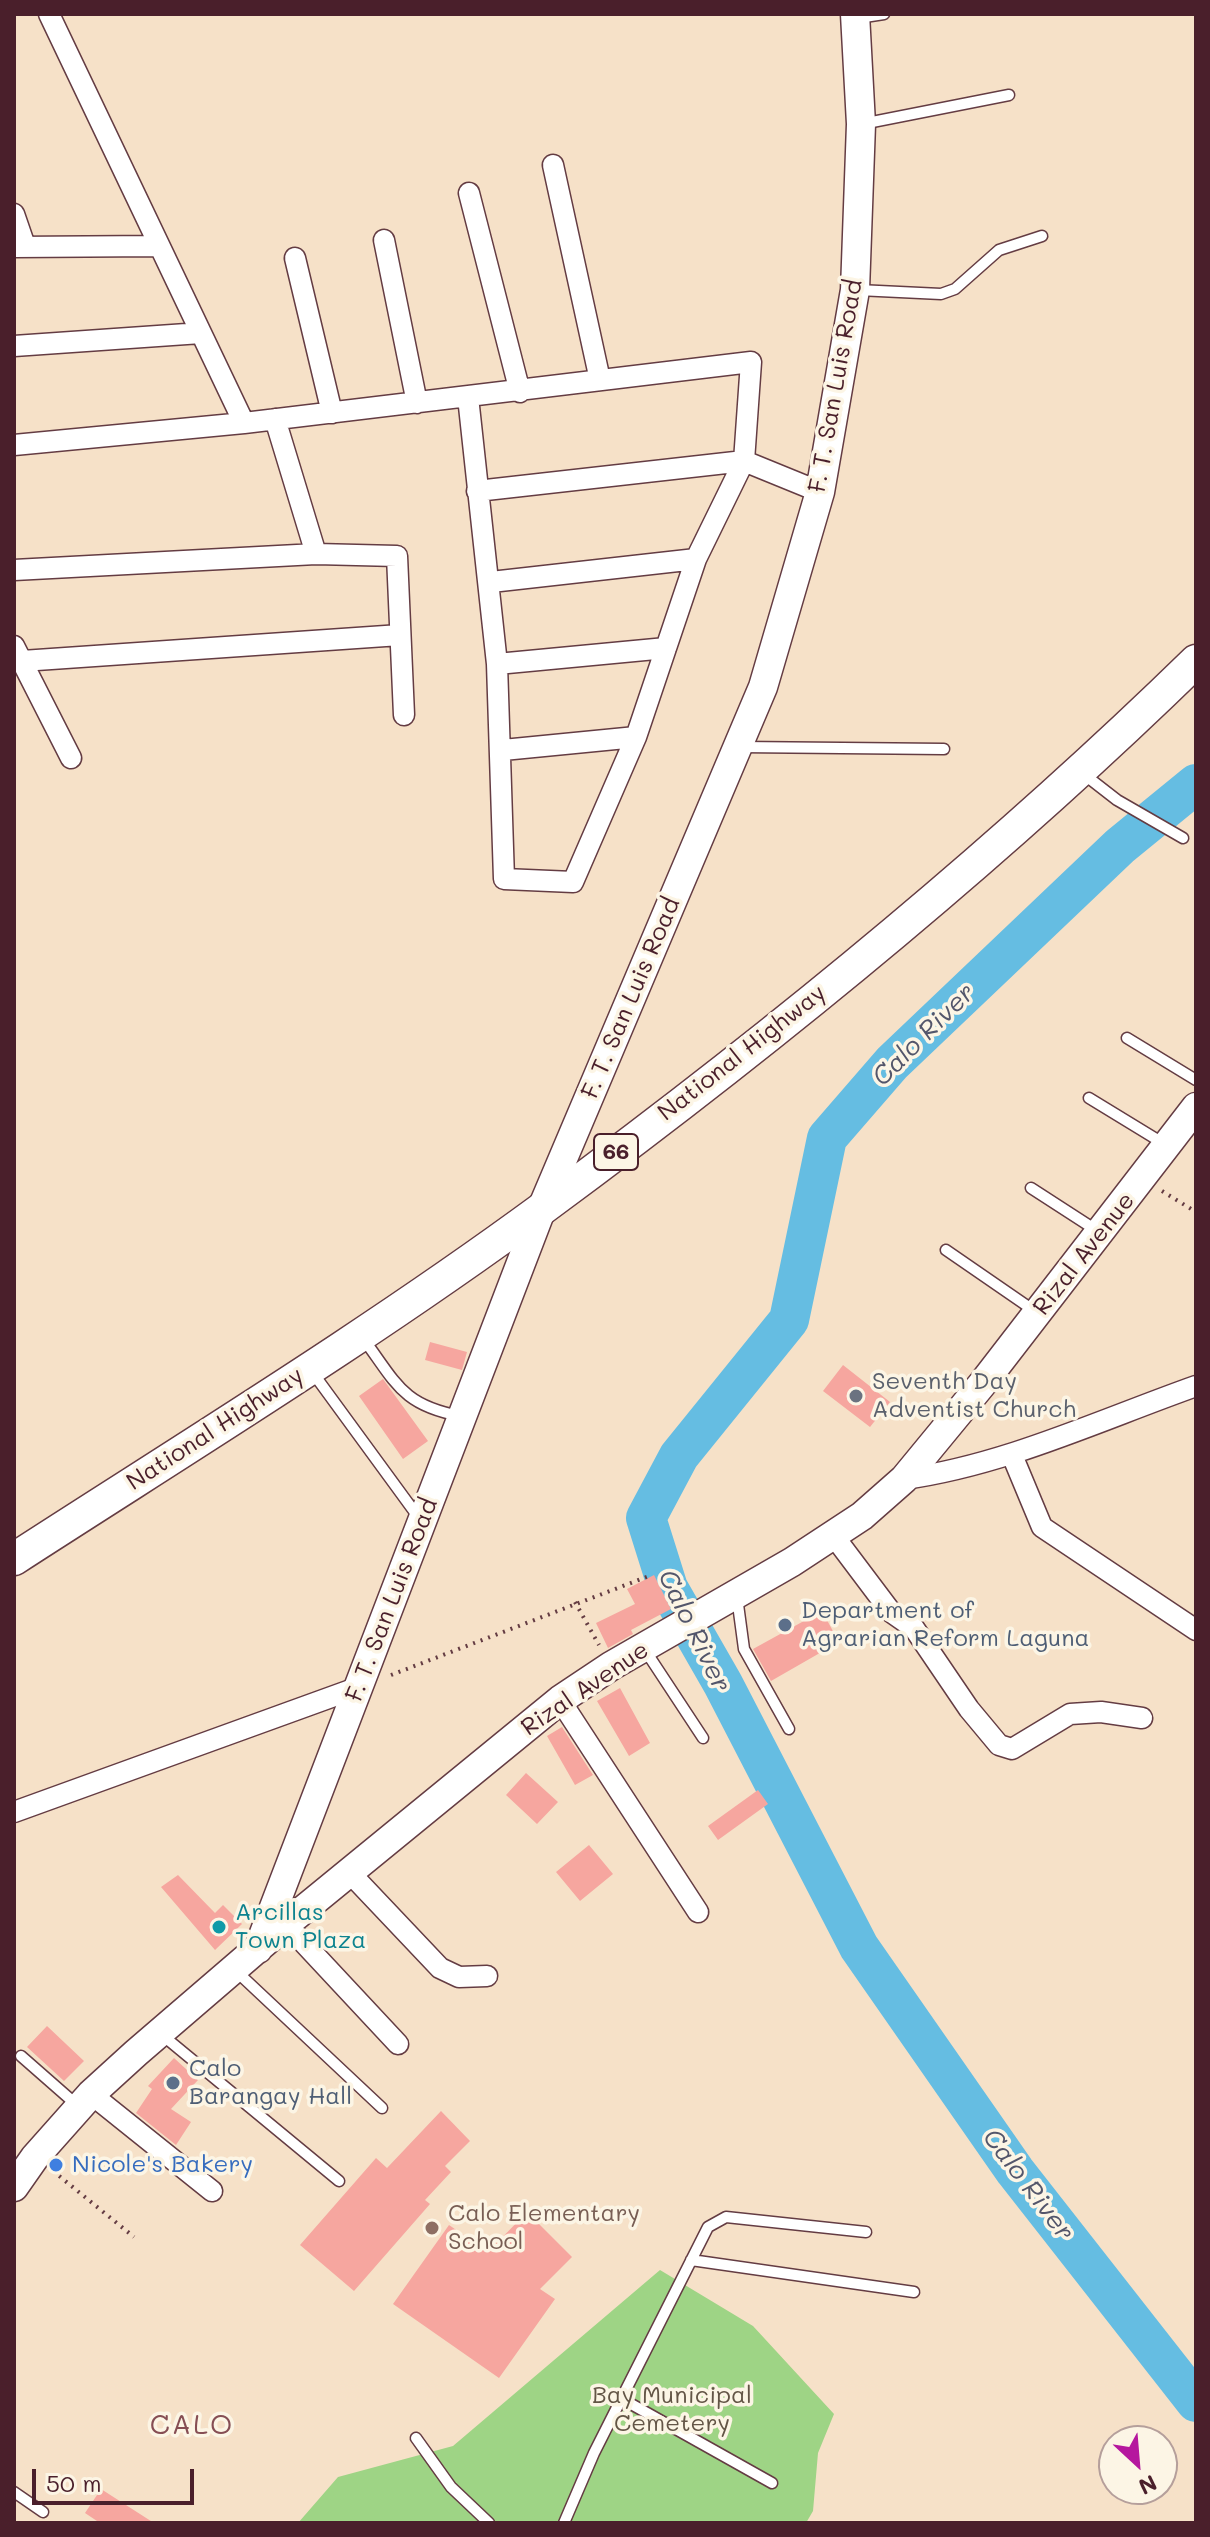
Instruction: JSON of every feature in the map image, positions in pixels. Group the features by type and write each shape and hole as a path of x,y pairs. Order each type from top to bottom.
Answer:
{"main road":[{"name":"F. T. San Luis Road","path":"258,1949 542,1208 763,687 820,492 855,290 861,124 856,16"},
{"name":"National Highway","path":"14,1559 310,1368 542,1208 774,1030 1080,771 1196,661"},
{"name":"Rizal Avenue","path":"14,2187 35,2157 85,2101 159,2033 286,1924 560,1700 611,1666 728,1600 833,1535 904,1479 1101,1233 1196,1107"}],"street":[{"path":"49,14 244,423"},
{"path":"553,165 600,380"},
{"path":"469,193 520,392"},
{"path":"14,214 20,246 159,246"},
{"path":"384,240 417,403"},
{"path":"295,258 332,413"},
{"path":"14,346 201,333"},
{"path":"14,445 244,423 468,397 520,392 751,362 744,461 696,559 636,737 573,882 504,879 503,750 491,582 477,491 468,397"},
{"path":"275,419 316,554"},
{"path":"477,491 744,461 820,492"},
{"path":"14,570 316,554 397,556 404,715"},
{"path":"491,582 696,559"},
{"path":"71,758 18,654 400,635"},
{"path":"497,664 666,648"},
{"path":"503,750 636,737"},
{"path":"904,1479 954,1472 1012,1455 1196,1386"},
{"path":"1012,1455 1042,1527 1196,1630"},
{"path":"833,1535 891,1612 914,1628 969,1709 999,1745 1012,1749 1070,1714 1101,1712 1142,1718"},
{"path":"14,1812 359,1687"},
{"path":"560,1700 698,1912"},
{"path":"350,1873 440,1968 459,1977 487,1976"},
{"path":"286,1924 398,2044"},
{"path":"85,2101 212,2191"}],"lane":[{"path":"856,16 884,14"},
{"path":"861,124 1009,95"},
{"path":"855,290 941,294 955,289 999,250 1042,236"},
{"path":"738,747 944,749"},
{"path":"1080,771 1117,800 1183,838"},
{"path":"1127,1038 1196,1080"},
{"path":"1089,1098 1168,1146"},
{"path":"1031,1188 1101,1233"},
{"path":"946,1250 1038,1313"},
{"path":"360,1334 406,1397 427,1410 462,1417"},
{"path":"310,1368 422,1521"},
{"path":"728,1600 744,1649 789,1729"},
{"path":"656,1641 703,1738"},
{"path":"235,1970 382,2108"},
{"path":"159,2033 339,2181"},
{"path":"21,2056 85,2101"},
{"path":"564,2523 594,2453 624,2400 708,2227 726,2217 866,2232"},
{"path":"691,2260 914,2292"},
{"path":"624,2400 772,2483"},
{"path":"416,2438 451,2487 489,2523"},
{"path":"14,2492 43,2512"}],"path":[{"path":"1143,1178 1196,1212"},
{"path":"359,1687 649,1576"},
{"path":"575,1602 611,1666"},
{"path":"35,2157 134,2237"}],"green space":[{"name":"Bay Municipal Cemetery","path":"660,2270 753,2326 834,2414 818,2453 813,2511 806,2523 298,2523 338,2477 453,2446"}],"building":[{"path":"430,1342 467,1352 462,1370 425,1360"},
{"name":"Seventh Day Adventist Church","path":"843,1365 890,1402 870,1427 823,1391"},
{"path":"383,1379 428,1441 403,1459 359,1396"},
{"path":"654,1575 671,1609 631,1630 633,1634 608,1648 596,1623 635,1604 627,1589"},
{"path":"822,1611 839,1642 771,1681 753,1649"},
{"path":"620,1688 650,1743 629,1756 597,1701"},
{"path":"562,1727 593,1775 575,1785 547,1736"},
{"path":"526,1773 558,1802 537,1824 506,1795"},
{"path":"758,1790 768,1804 718,1840 708,1826"},
{"path":"589,1845 613,1874 580,1901 556,1872"},
{"path":"178,1875 215,1913 223,1905 242,1924 215,1950 161,1887"},
{"path":"47,2026 84,2061 64,2081 27,2047"},
{"path":"174,2058 198,2080 171,2109 191,2122 176,2145 136,2113 152,2089 148,2086"},
{"path":"441,2111 470,2141 445,2166 451,2172 425,2200 430,2204 354,2291 300,2245 376,2158 387,2168"},
{"path":"527,2212 572,2257 540,2289 555,2299 499,2378 393,2304 449,2225 488,2252"},
{"path":"101,2489 154,2523 100,2523 85,2513"}],"waterway":[{"name":"Calo River","path":"1196,784 1120,846 892,1063 827,1138 789,1320 679,1456 646,1518 668,1588 723,1684 859,1947 1015,2171 1196,2402"}],"place":[{"name":"Seventh Day Adventist Church","path":"856,1396"},
{"name":"Department of Agrarian Reform Laguna","path":"785,1625"},
{"name":"Arcillas Town Plaza","path":"219,1927"},
{"name":"Calo Barangay Hall","path":"173,2083"},
{"name":"Nicole's Bakery","path":"56,2165"},
{"name":"Calo Elementary School","path":"432,2228"}],"district":[{"name":"CALO","path":"192,2425"}]}
